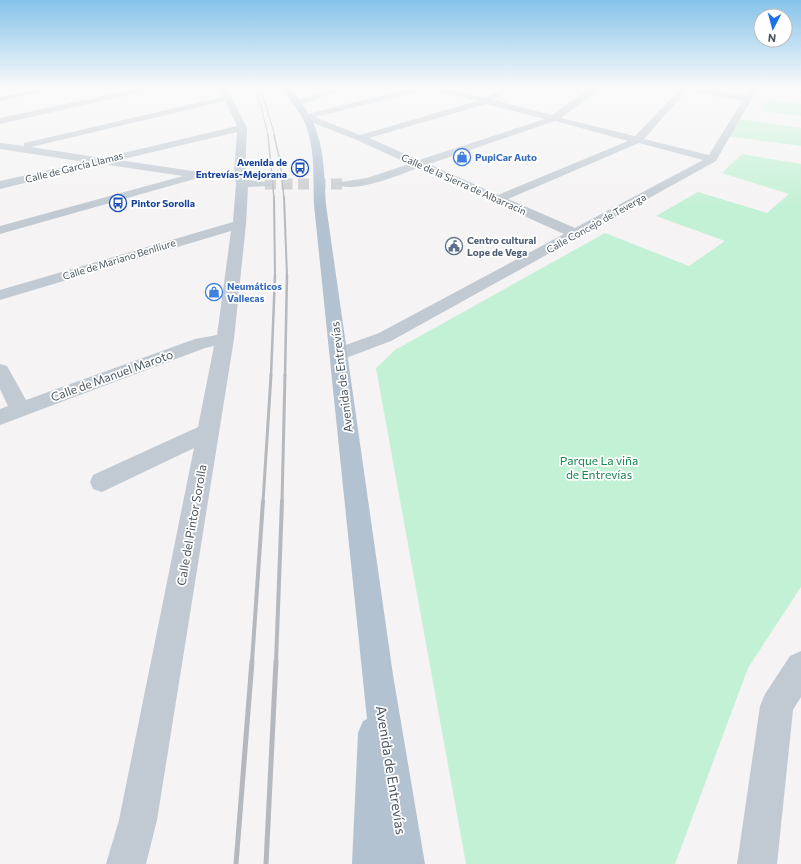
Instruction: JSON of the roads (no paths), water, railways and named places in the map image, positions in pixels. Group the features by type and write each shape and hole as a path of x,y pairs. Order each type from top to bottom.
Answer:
{"main road":[{"name":"Avenida de Entrevías","path":"310,126 314,138 317,154 320,205 377,676 406,864"},
{"name":"Avenida de Entrevías","path":"372,864 377,676"}],"street":[{"path":"0,151 107,126"},
{"name":"Calle de la Sierra de Albarracín","path":"330,126 360,138 576,234"},
{"path":"360,138 400,126"},
{"path":"345,184 370,180 531,126"},
{"path":"581,126 712,159 731,126"},
{"path":"498,199 636,141 650,126"},
{"name":"Calle de García Llamas","path":"0,185 242,128"},
{"name":"Calle del Pintor Sorolla","path":"126,864 138,820 225,339 239,224 242,128"},
{"path":"335,135 395,160"},
{"path":"0,146 200,175 241,179 266,184"},
{"name":"Calle Concejo de Teverga","path":"339,354 385,337 712,159"},
{"path":"0,230 200,175"},
{"name":"Calle de Mariano Benlliure","path":"0,295 239,224"},
{"name":"Calle de Manuel Maroto","path":"0,417 201,343 225,339"},
{"path":"0,370 21,410"},
{"path":"102,482 208,432"},
{"path":"757,864 777,706 801,667"}],"tunnel":[{"path":"265,184 345,184"}],"railway":[{"path":"266,126 268,136"},
{"path":"272,126 275,136"},
{"path":"268,135 274,198"},
{"path":"274,135 280,161 284,198"},
{"path":"274,197 275,275"},
{"path":"284,197 287,276"},
{"path":"271,376 275,275"},
{"path":"285,376 287,276"},
{"path":"263,502 271,375"},
{"path":"282,502 285,375"},
{"path":"252,662 263,501"},
{"path":"276,662 282,501"},
{"path":"236,864 252,661"},
{"path":"266,864 276,661"}],"place":[{"name":"PupiCar Auto","path":"462,157"},
{"name":"Avenida de Entrevías-Mejorana","path":"300,168"},
{"name":"Pintor Sorolla","path":"118,203"},
{"name":"Centro cultural Lope de Vega","path":"454,246"},
{"name":"Neumáticos Vallecas","path":"214,292"}],"park label":[{"name":"Parque La viña de Entrevías","path":"599,468"}]}
